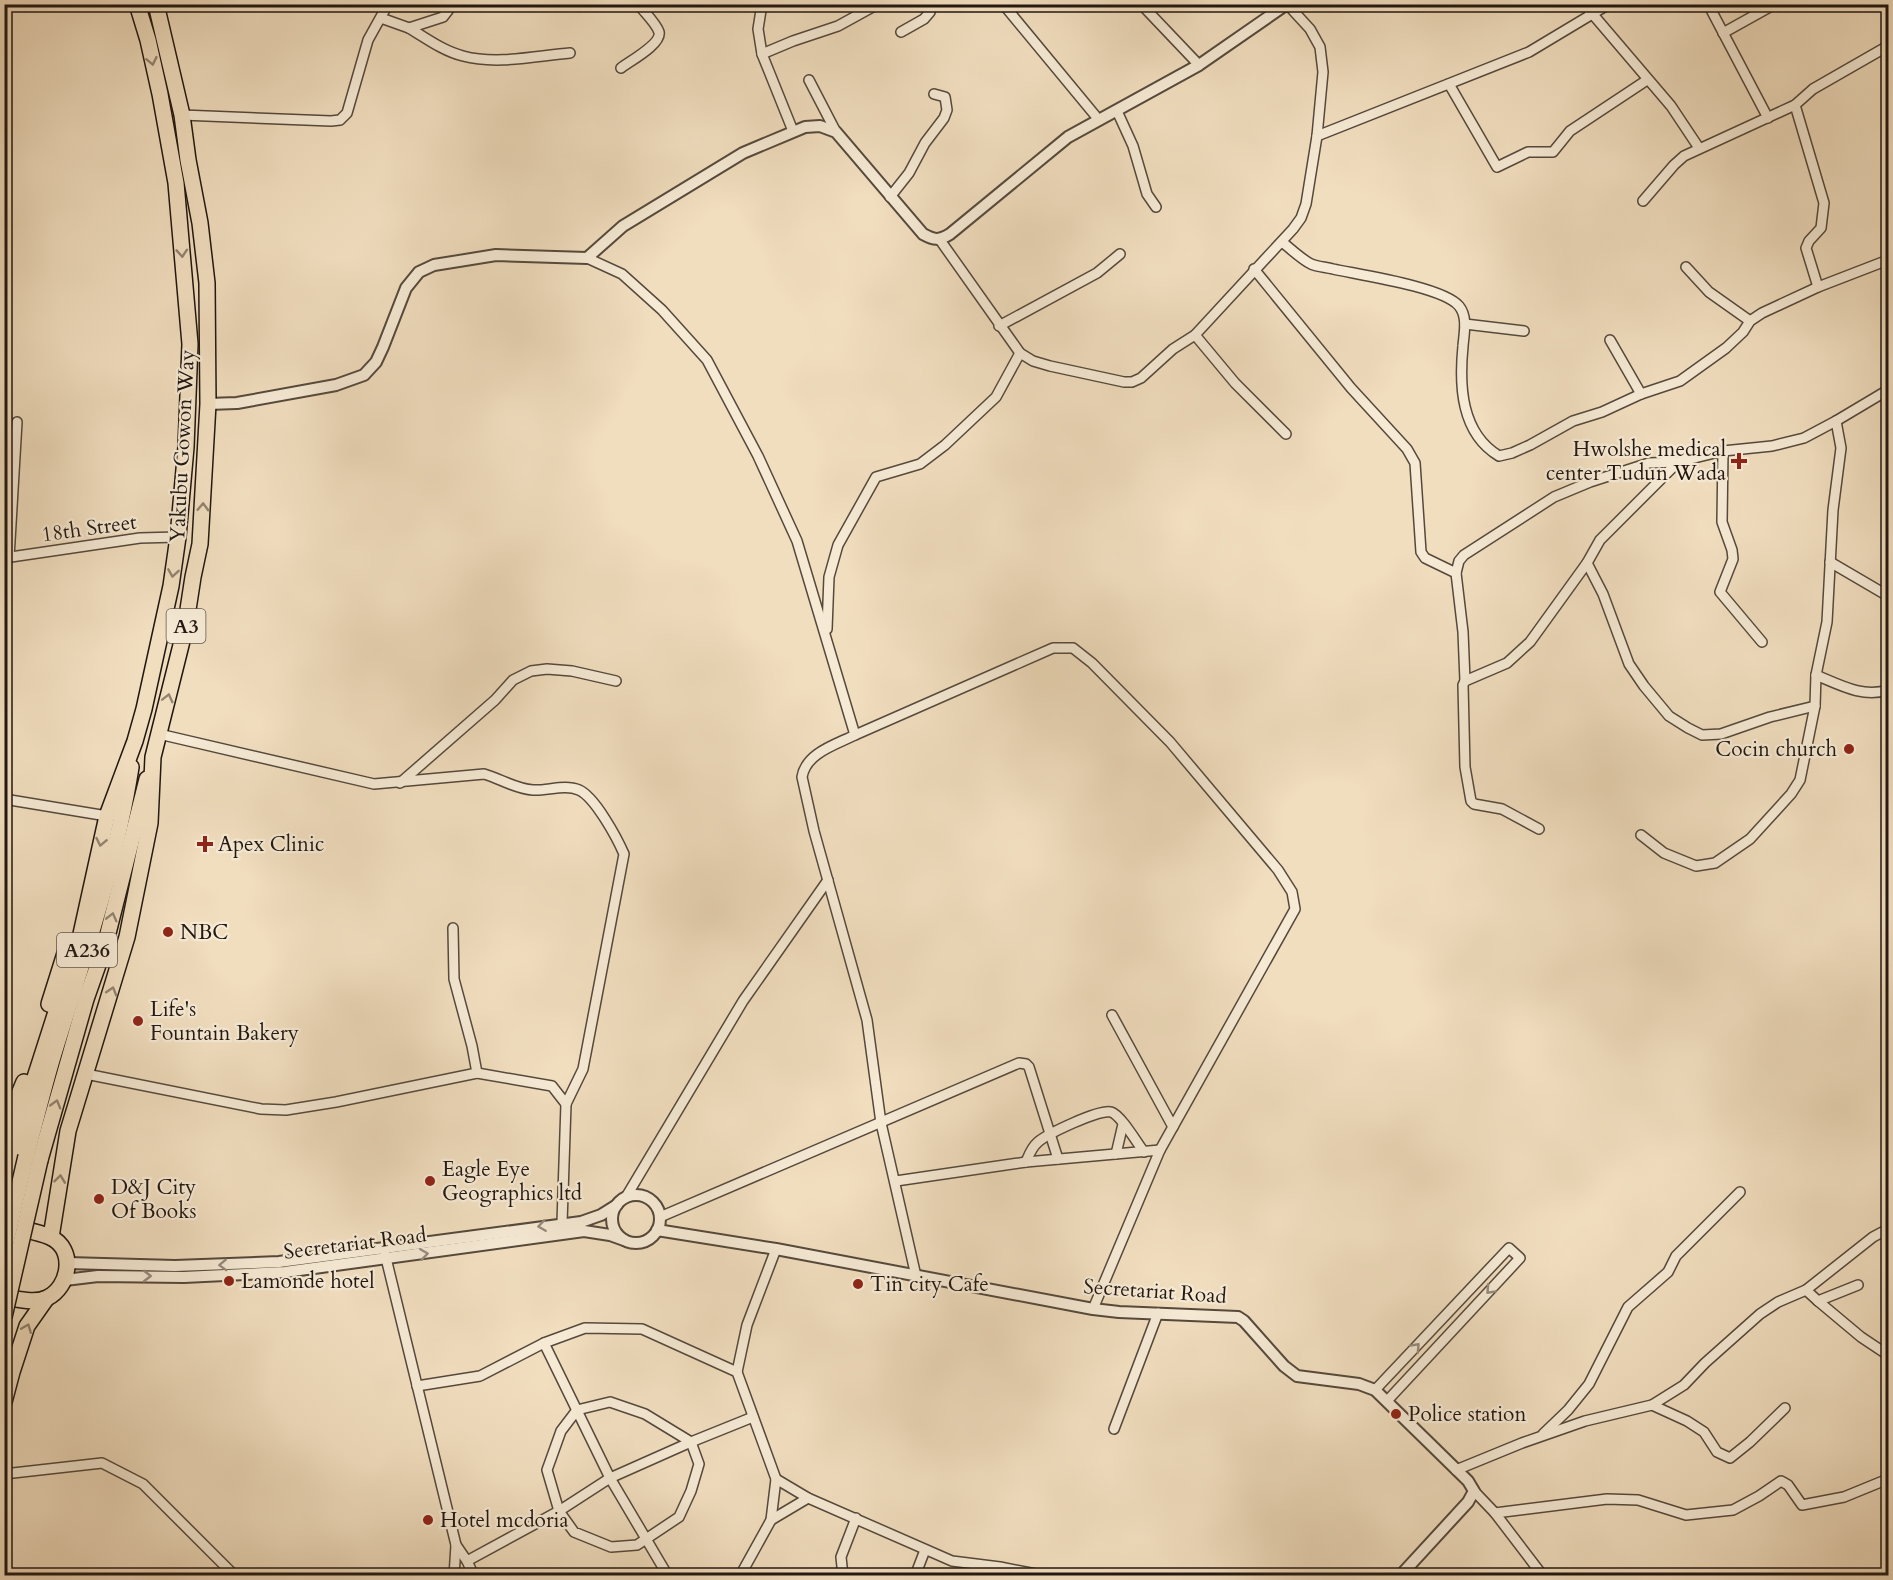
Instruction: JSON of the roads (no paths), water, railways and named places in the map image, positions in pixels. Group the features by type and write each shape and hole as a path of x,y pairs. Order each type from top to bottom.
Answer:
{"highway":[{"name":"Yakubu Gowon Way","path":"4,1184 34,1079 81,934 107,816 135,741 158,650 178,537 186,447 190,344 176,183 148,40 137,4"},
{"name":"Yakubu Gowon Way","path":"51,1237 68,1131 127,937 150,823 153,757 185,629 200,544 208,404 207,284 200,223 182,115 156,4"},
{"name":"A236","path":"4,1317 33,1158 40,1101 94,925 126,801 135,741"},
{"name":"A236","path":"4,1251 105,945 153,757"},
{"path":"4,1130 25,1080 95,868"},
{"path":"4,1225 51,1237 66,1252 68,1263 64,1280 58,1290 46,1299 27,1326 4,1402"},
{"path":"4,1297 30,1301 46,1299"}],"street":[{"path":"182,115 340,120 347,112 368,40 388,4"},
{"path":"409,28 442,17 453,4"},
{"path":"621,68 656,44 659,37 659,31 638,4"},
{"path":"762,4 758,29 762,54 793,131"},
{"path":"762,54 838,26 878,4"},
{"path":"901,32 924,19 930,12 928,4"},
{"path":"1003,4 1099,120"},
{"path":"1141,4 1199,65"},
{"path":"809,80 836,132 923,234 940,240 1020,353 1033,361 1050,366 1132,382 1141,378 1173,349 1195,335 1254,269 1282,242 1301,218 1306,204 1317,136 1323,72 1320,47 1310,29 1287,4 1199,65 1059,144 940,240"},
{"path":"1584,4 1671,106 1699,148"},
{"path":"1317,136 1529,52 1609,4"},
{"path":"1708,4 1768,118"},
{"path":"1723,33 1775,4"},
{"path":"381,18 409,28 443,48 463,56 489,59 570,53"},
{"path":"1643,201 1674,165 1699,148 1795,105 1813,88 1888,46"},
{"path":"1449,84 1497,167 1528,152 1553,152 1570,131 1647,80"},
{"path":"890,197 909,173 925,143 944,118 947,110 945,97 934,94"},
{"path":"1795,105 1824,202 1821,228 1806,248 1818,286"},
{"path":"1117,111 1133,146 1147,194 1156,207"},
{"path":"587,258 623,226 743,153 805,127 820,126 836,132"},
{"path":"1282,242 1310,263 1320,267 1426,289 1452,299 1463,312 1465,324 1461,375 1467,415 1472,429 1490,450 1499,456 1530,446 1573,421 1680,381 1726,348 1743,332 1750,321 1770,309 1818,286 1888,260"},
{"path":"999,326 1097,273 1120,254"},
{"path":"208,404 237,403 336,386 364,375 376,362 406,288 419,272 434,266 496,255 587,258 622,274 662,310 707,360 758,456 797,541 855,735"},
{"path":"1686,267 1709,292 1750,321"},
{"path":"1254,269 1351,388 1407,449 1415,463 1421,552 1425,558 1456,573"},
{"path":"1465,324 1524,331"},
{"path":"1195,335 1235,383 1286,434"},
{"path":"1610,340 1641,394"},
{"path":"826,635 829,577 838,545 876,477 920,464 945,445 996,398 1020,353"},
{"path":"1539,829 1502,809 1474,804 1471,801 1465,767 1463,632 1456,573 1459,561 1464,555 1554,497 1590,482 1649,463 1678,462 1723,451 1772,446 1804,438 1836,422 1888,390"},
{"path":"1641,835 1664,853 1696,866 1716,863 1750,839 1791,794 1800,780 1815,706 1816,675 1827,622 1833,510 1841,448 1836,422"},
{"path":"7,558 16,423"},
{"path":"1723,451 1722,522 1733,559 1720,592 1762,642"},
{"path":"1465,681 1507,663 1530,642 1587,563 1600,540 1678,462"},
{"name":"18th Street","path":"7,558 140,538 178,537"},
{"path":"1830,562 1883,593 1888,593"},
{"path":"1587,563 1603,594 1629,664 1669,716 1702,735 1721,734 1770,717 1815,706"},
{"path":"916,1276 881,1123 867,1020 828,880 802,777 803,768 824,750 855,735 1053,648 1073,648 1092,663 1170,742 1278,870 1292,892 1295,909 1160,1150 1093,1309"},
{"path":"400,783 495,700 513,680 531,671 555,669 615,681"},
{"path":"1816,675 1853,691 1879,693 1888,690"},
{"path":"159,734 374,784 484,774 514,786 532,790 570,788 579,790 592,800 624,854 583,1069 566,1104 562,1223"},
{"path":"4,799 107,816"},
{"path":"621,1201 640,1195 648,1198 657,1206 660,1217 657,1230 652,1237 640,1243 624,1240 613,1227 612,1219 621,1201 743,1001 828,880"},
{"path":"453,928 454,979 477,1073"},
{"path":"1112,1015 1173,1127"},
{"path":"660,1217 1019,1063 1026,1064 1029,1068 1058,1159"},
{"path":"86,1074 261,1109 286,1110 477,1073 552,1086 566,1104"},
{"path":"1026,1162 1038,1142 1097,1113 1110,1112 1117,1116 1144,1152"},
{"path":"1116,1154 1123,1124"},
{"path":"896,1181 1026,1162 1160,1150"},
{"path":"1539,1437 1568,1410 1588,1384 1628,1306 1668,1272 1676,1256 1740,1192"},
{"name":"Secretariat Road","path":"64,1280 88,1277 295,1271 562,1223 581,1222 608,1211 621,1201"},
{"path":"1456,1470 1585,1421 1652,1405 1684,1385 1760,1314 1778,1302 1806,1290 1874,1236 1888,1229"},
{"name":"Secretariat Road","path":"657,1230 776,1249 1093,1309 1238,1317 1284,1366 1298,1376 1359,1384 1376,1390"},
{"name":"Secretariat Road","path":"68,1263 175,1266 247,1264 385,1254 584,1231 610,1235 624,1240"},
{"path":"1387,1401 1520,1258 1509,1248 1376,1390 1387,1401 1456,1470 1468,1481 1543,1575"},
{"path":"740,1575 771,1520 776,1479 737,1372 747,1325 776,1249"},
{"path":"385,1254 456,1545 454,1575"},
{"path":"1818,1301 1858,1284"},
{"path":"1806,1290 1861,1337 1888,1355"},
{"path":"1114,1429 1158,1313"},
{"path":"417,1386 480,1376 544,1343 585,1328 642,1329 737,1372"},
{"path":"544,1343 610,1478 668,1575"},
{"path":"610,1402 645,1414 691,1442 699,1464 691,1491 679,1517 638,1545 610,1547 574,1532 559,1511 547,1470 561,1431 577,1410 610,1402"},
{"path":"1652,1405 1704,1432 1717,1452 1730,1458 1785,1408"},
{"path":"467,1561 559,1511 610,1478 753,1417"},
{"path":"4,1474 102,1463 144,1484 235,1575"},
{"path":"776,1479 808,1498 952,1561 999,1571 1046,1575"},
{"path":"1495,1513 1607,1499 1638,1500 1686,1515 1733,1510 1781,1481 1788,1485 1802,1505 1844,1497 1888,1479"},
{"path":"1400,1575 1468,1502 1474,1491"},
{"path":"771,1520 808,1498"},
{"path":"843,1575 842,1557 856,1518"},
{"path":"456,1545 474,1575"},
{"path":"915,1575 925,1550"}],"place":[{"name":"Hwolshe medical center Tudun Wada","path":"1739,461"},
{"name":"Cocin church","path":"1849,749"},
{"name":"Apex Clinic","path":"205,844"},
{"name":"NBC","path":"168,932"},
{"name":"Life's Fountain Bakery","path":"138,1021"},
{"name":"Eagle Eye Geographics ltd","path":"430,1181"},
{"name":"D&J City Of Books","path":"99,1199"},
{"name":"Lamonde hotel","path":"229,1281"},
{"name":"Tin city Cafe","path":"858,1284"},
{"name":"Police station","path":"1396,1414"},
{"name":"Hotel mcdoria","path":"428,1520"}]}
